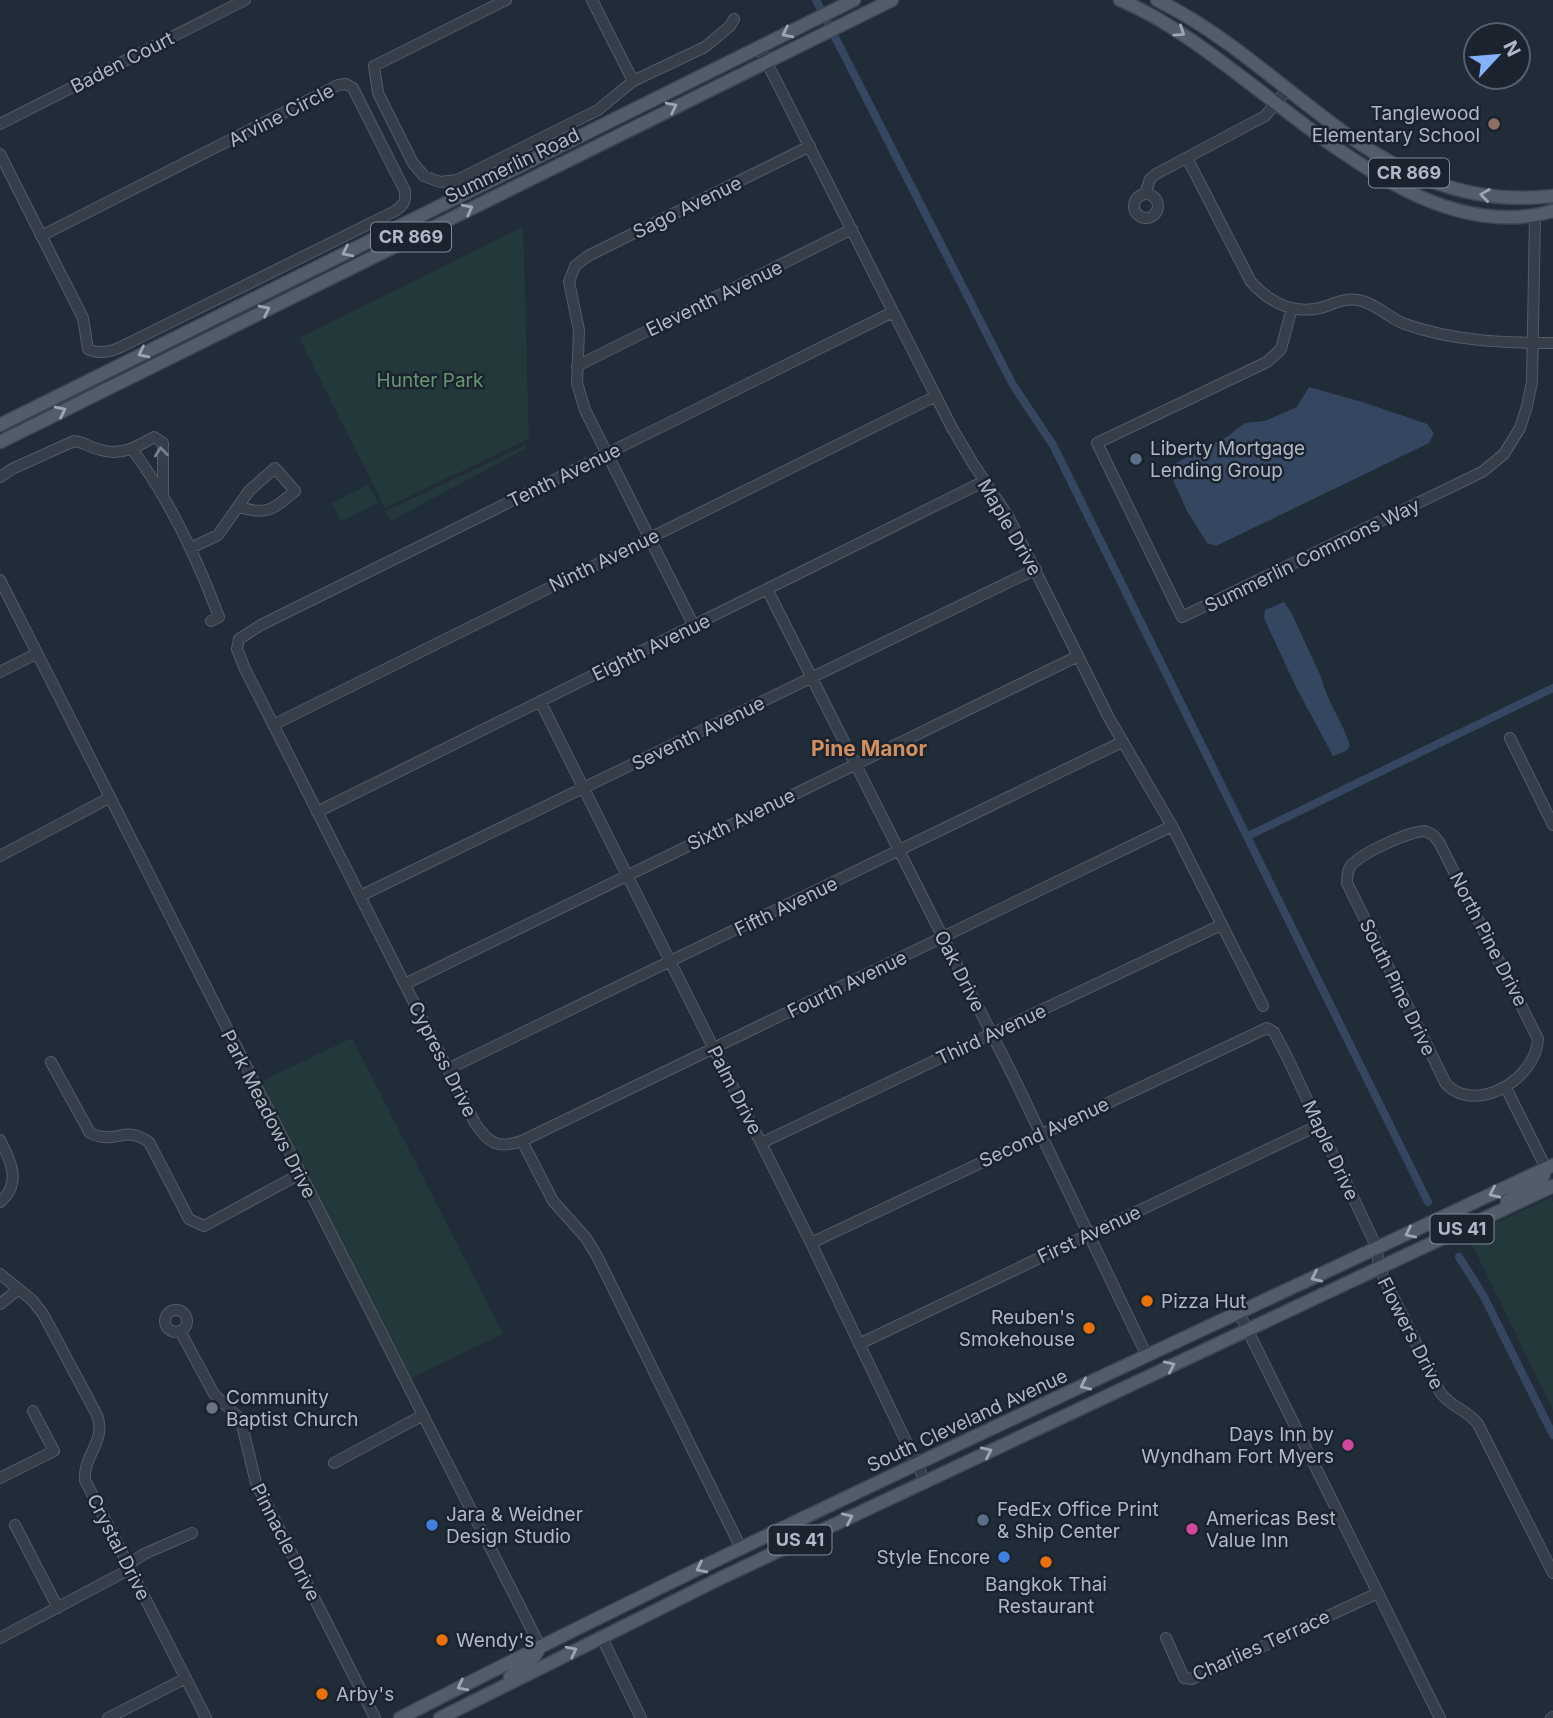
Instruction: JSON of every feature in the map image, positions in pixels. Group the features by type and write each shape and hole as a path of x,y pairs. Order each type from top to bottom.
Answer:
{"main road":[{"name":"Summerlin Road","path":"0,425 854,0"},
{"name":"Summerlin Road","path":"0,442 892,0"},
{"name":"CR 869","path":"1120,0 1172,26 1365,168 1399,188 1464,211 1504,217 1553,213"},
{"name":"CR 869","path":"1157,0 1190,16 1375,155 1426,181 1493,197 1553,196"},
{"path":"1502,1210 1507,1201 1542,1180 1549,1167"},
{"name":"South Cleveland Avenue","path":"400,1718 642,1595 1549,1167"},
{"name":"South Cleveland Avenue","path":"440,1718 723,1577 1553,1186"},
{"path":"1124,1388 1145,1367 1147,1356"},
{"path":"723,1577 735,1562 741,1548"},
{"path":"601,1636 606,1623 622,1615 642,1595"},
{"path":"499,1688 523,1665 532,1661 540,1646"}],"street":[{"name":"Baden Court","path":"0,124 244,0"},
{"path":"506,0 374,66 378,93 413,163 424,176 440,182 457,180 598,110 634,81 705,47 730,26 734,19"},
{"path":"592,0 634,81"},
{"name":"Maple Drive","path":"759,47 936,396 974,465 1008,516 1122,742 1172,826 1263,1006"},
{"name":"Arvine Circle","path":"346,83 353,88 405,191 406,199 395,211 104,353 88,349 83,318 41,236 346,83"},
{"path":"1145,194 1150,179 1156,174 1265,116 1278,104 1287,90"},
{"name":"Sago Avenue","path":"577,366 579,330 570,290 570,276 575,266 589,256 810,146"},
{"path":"0,154 41,236"},
{"path":"1187,158 1251,282 1270,299 1292,308 1317,308 1356,299 1374,305 1395,320 1422,329 1489,341 1553,343"},
{"name":"Summerlin Commons Way","path":"1292,308 1281,349 1268,362 1097,443 1182,617 1482,472 1504,454 1520,428 1532,382 1535,216"},
{"name":"Eleventh Avenue","path":"577,366 852,229"},
{"name":"Tenth Avenue","path":"238,642 241,636 261,625 893,312"},
{"path":"577,366 579,392 606,454 694,626"},
{"name":"Ninth Avenue","path":"273,725 936,396"},
{"path":"0,477 58,446 74,441 106,452 132,449 154,437 163,443 163,495"},
{"path":"132,449 163,495 191,548 219,617 211,621"},
{"path":"191,548 218,535 250,491 275,467 295,491 266,511 253,512 239,507"},
{"name":"Eighth Avenue","path":"317,812 985,481"},
{"name":"Seventh Avenue","path":"360,896 1036,569"},
{"name":"Park Meadows Drive","path":"0,580 540,1646"},
{"name":"Oak Drive","path":"767,589 992,1033 1147,1356"},
{"name":"Cypress Drive","path":"238,642 238,654 475,1124 486,1138 495,1144 504,1146 522,1141"},
{"path":"0,672 36,653"},
{"name":"Sixth Avenue","path":"405,984 1079,656"},
{"name":"Palm Drive","path":"540,701 811,1243 925,1482"},
{"path":"1510,738 1553,825"},
{"name":"Fifth Avenue","path":"448,1069 1122,742"},
{"path":"0,856 109,798"},
{"name":"Fourth Avenue","path":"522,1141 1172,826"},
{"name":"North Pine Drive","path":"1384,846 1416,832 1425,831 1433,835 1446,854 1512,984 1538,1039 1530,1063 1506,1088"},
{"name":"South Pine Drive","path":"1384,846 1356,861 1346,874 1347,883 1446,1084 1461,1094 1479,1094 1506,1088"},
{"name":"Third Avenue","path":"761,1143 1221,925"},
{"name":"Second Avenue","path":"811,1243 1267,1028 1275,1034"},
{"name":"Maple Drive","path":"1275,1034 1377,1248 1379,1268"},
{"path":"51,1062 90,1133 102,1139 126,1133 137,1134 149,1142 190,1219 204,1226 300,1174"},
{"path":"1506,1088 1549,1167"},
{"name":"First Avenue","path":"859,1344 1319,1125"},
{"path":"0,1140 11,1163 13,1181 11,1189 0,1202"},
{"path":"522,1141 553,1202 586,1238 597,1256 741,1548"},
{"name":"Flowers Drive","path":"1379,1268 1440,1392 1445,1399 1466,1412 1478,1424 1553,1573"},
{"name":"Crystal Drive","path":"0,1274 32,1300 43,1314 101,1424 99,1441 86,1463 85,1480 206,1718"},
{"path":"0,1304 19,1289"},
{"path":"1239,1313 1440,1718"},
{"name":"Pinnacle Drive","path":"180,1331 214,1394 239,1418 256,1483 374,1718"},
{"path":"0,1478 54,1451 33,1411"},
{"path":"334,1463 423,1415"},
{"path":"15,1525 58,1608"},
{"path":"0,1638 58,1608 128,1567 144,1554 192,1533"},
{"name":"Charlies Terrace","path":"1166,1638 1184,1678 1192,1679 1377,1593"},
{"path":"601,1636 641,1718"},
{"path":"108,1718 186,1678"}],"green space":[{"name":"Hunter Park","path":"523,227 529,439 385,508 299,338"},
{"path":"526,445 526,448 391,521 386,511"},
{"path":"368,485 378,503 341,521 332,503"},
{"path":"352,1038 503,1334 409,1379 258,1083"},
{"path":"1551,1197 1553,1202 1553,1410 1468,1236"}],"water":[{"path":"1309,387 1427,424 1434,433 1429,443 1216,546 1207,543 1187,511 1169,471 1172,465 1228,436 1245,423 1265,421 1297,407"},
{"path":"1284,602 1321,677 1350,746 1346,751 1333,756 1295,685 1264,618 1265,610"}],"waterway":[{"path":"816,0 1013,385 1053,445 1428,1202"},
{"path":"1248,836 1553,688"},
{"path":"1459,1257 1483,1295 1553,1435"}],"place":[{"name":"Tanglewood Elementary School","path":"1494,124"},
{"name":"Liberty Mortgage Lending Group","path":"1136,459"},
{"name":"Pizza Hut","path":"1147,1301"},
{"name":"Reuben's Smokehouse","path":"1089,1328"},
{"name":"Community Baptist Church","path":"212,1408"},
{"name":"Days Inn by Wyndham Fort Myers","path":"1348,1445"},
{"name":"FedEx Office Print & Ship Center","path":"983,1520"},
{"name":"Jara & Weidner Design Studio","path":"432,1525"},
{"name":"Americas Best Value Inn","path":"1192,1529"},
{"name":"Style Encore","path":"1004,1557"},
{"name":"Bangkok Thai Restaurant","path":"1046,1562"},
{"name":"Wendy's","path":"442,1640"},
{"name":"Arby's","path":"322,1694"}],"district":[{"name":"Pine Manor","path":"869,749"}]}
